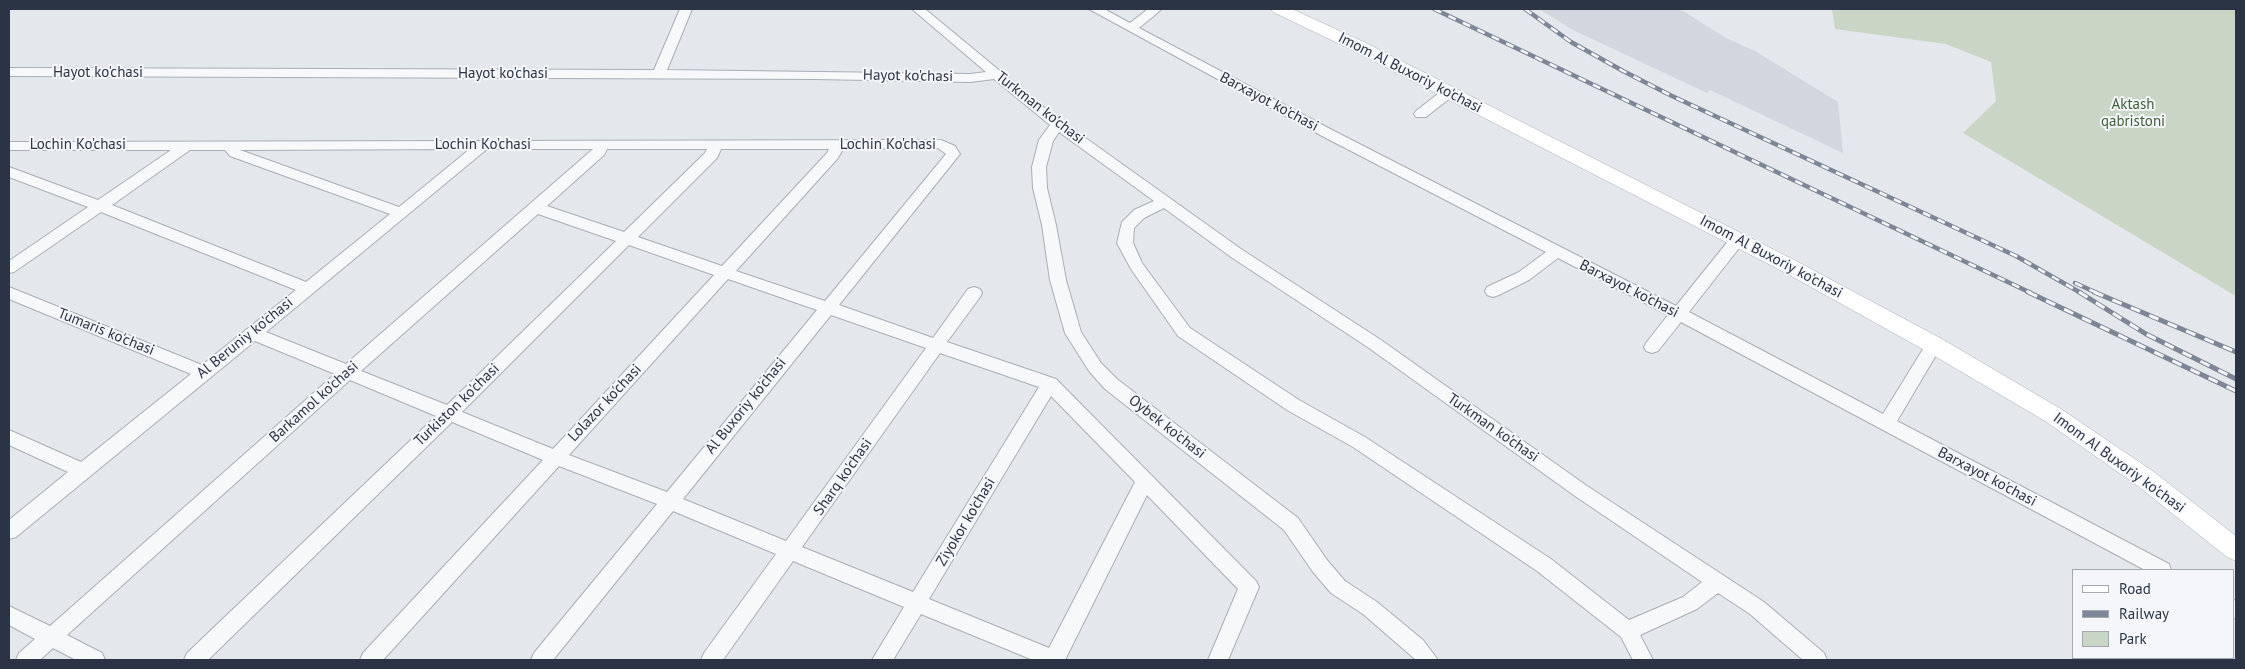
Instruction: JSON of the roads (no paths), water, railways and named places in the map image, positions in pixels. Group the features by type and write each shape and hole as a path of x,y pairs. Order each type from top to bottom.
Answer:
{"main road":[{"name":"Imom Al Buxoriy ko'chasi","path":"1280,9 1449,92 1738,239 1934,345 2053,415 2146,479 2236,550"}],"street":[{"path":"659,74 686,9"},
{"name":"Turkman ko'chasi","path":"918,9 1058,124 1236,253 1375,344 1581,491 1757,608 1817,660"},
{"name":"Barxayot ko'chasi","path":"1095,9 1328,134 1679,314 2157,569"},
{"path":"1131,28 1156,9"},
{"name":"Hayot ko'chasi","path":"9,72 659,74 970,78 997,75"},
{"path":"1421,114 1449,92"},
{"name":"Oybek ko'chasi","path":"1058,124 1046,140 1039,167 1040,188 1049,225 1058,280 1073,333 1095,367 1112,384 1148,410 1291,524 1320,566 1338,587 1370,608 1416,646 1428,660"},
{"name":"Lochin Ko'chasi","path":"9,146 941,144 950,149 953,154"},
{"path":"9,268 188,145"},
{"path":"228,145 234,153 402,213"},
{"name":"Al Beruniy ko'chasi","path":"9,531 203,372 402,213 482,145"},
{"name":"Barkamol ko'chasi","path":"26,660 534,207 599,152 602,145"},
{"name":"Turkiston ko'chasi","path":"194,660 449,414 712,155 715,145"},
{"name":"Lolazor ko'chasi","path":"370,660 833,155 837,145"},
{"name":"Al Buxoriy ko'chasi","path":"541,660 953,154"},
{"path":"9,172 101,206 307,288"},
{"path":"1166,201 1139,214 1127,226 1125,243 1136,265 1184,332 1292,405 1359,442 1544,565 1628,631 1643,660"},
{"path":"534,207 1050,384 1249,587 1218,660"},
{"path":"1652,347 1738,239"},
{"path":"1493,291 1524,276 1556,252"},
{"name":"Tumaris ko'chasi","path":"9,293 203,372"},
{"name":"Sharq ko'chasi","path":"711,660 974,293"},
{"path":"252,333 555,457 669,501 1054,660 1144,482"},
{"path":"1886,424 1934,345"},
{"name":"Ziyokor ko'chasi","path":"882,660 1050,384"},
{"path":"9,437 83,471"},
{"path":"1628,631 1690,603 1717,582"},
{"path":"9,615 95,660"}],"railway":[{"path":"1434,9 2031,293"},
{"path":"1525,9 1571,42 1623,71 1672,96 2016,256 2081,293"},
{"path":"2075,283 2097,293"},
{"path":"2028,292 2236,391"},
{"path":"2079,292 2146,334 2236,379"},
{"path":"2094,292 2236,352"}],"park label":[{"name":"Aktash qabristoni","path":"2133,114"}]}
